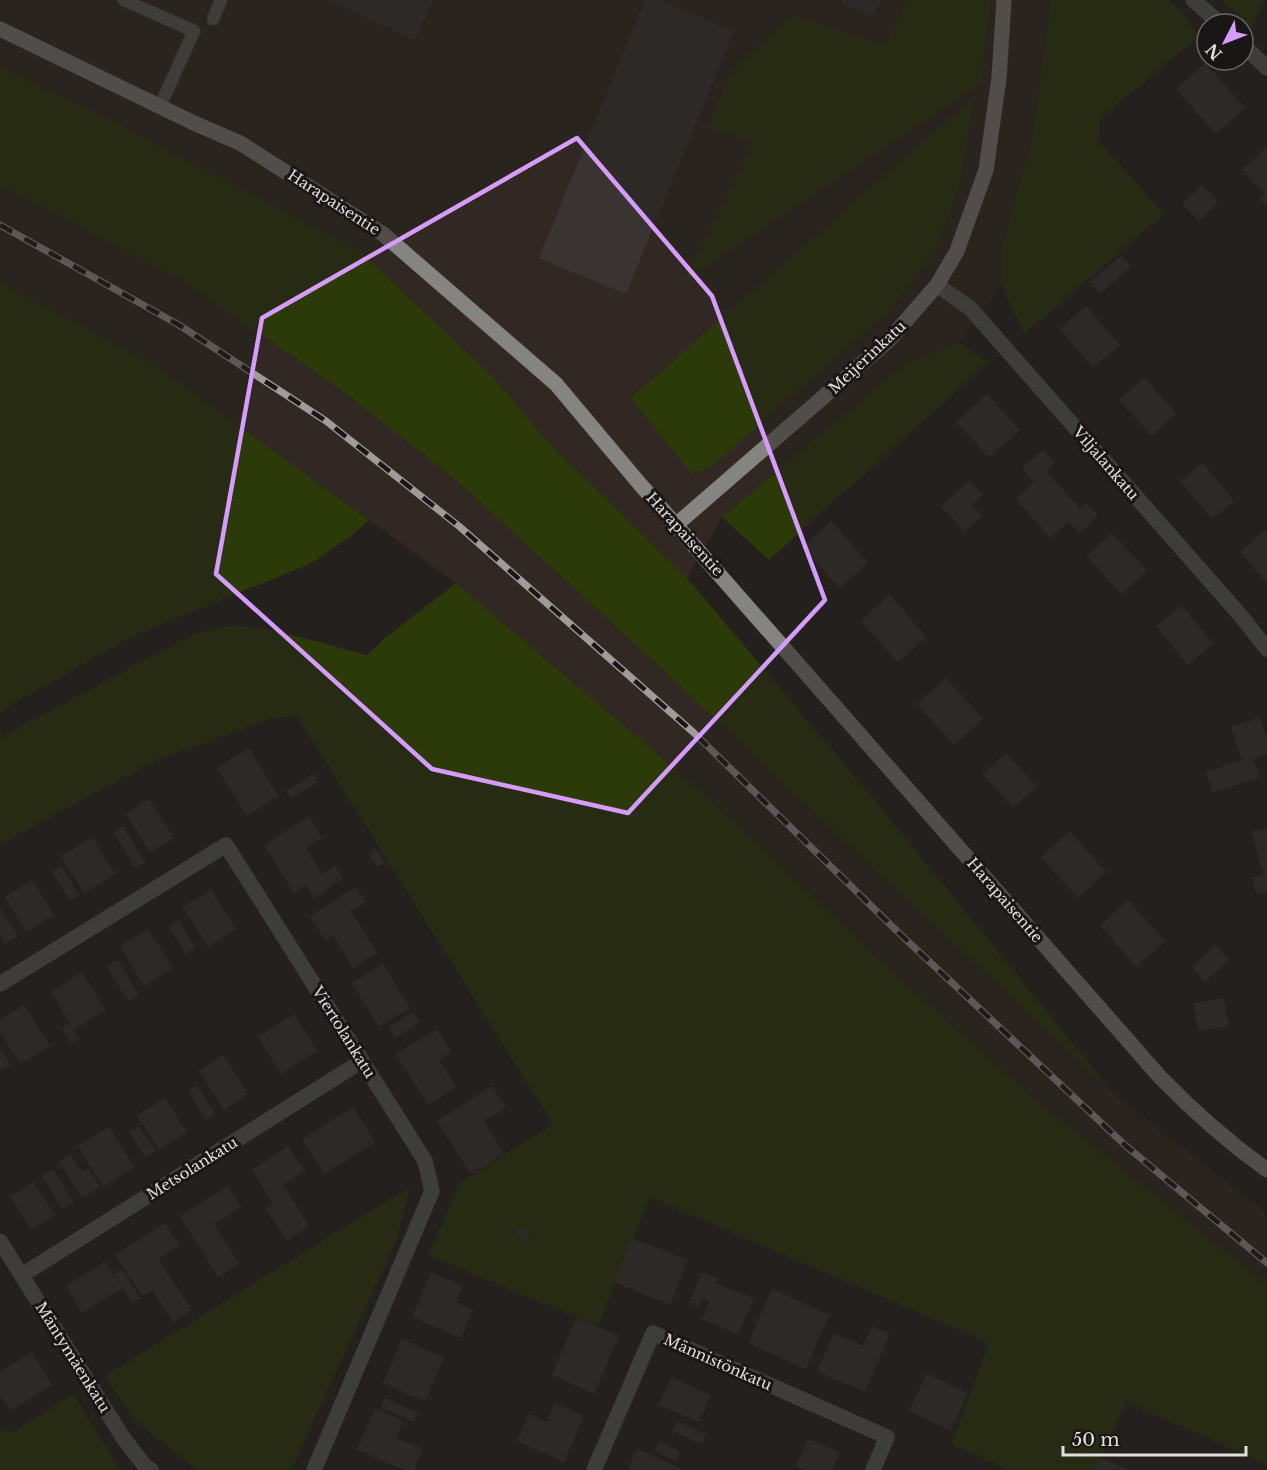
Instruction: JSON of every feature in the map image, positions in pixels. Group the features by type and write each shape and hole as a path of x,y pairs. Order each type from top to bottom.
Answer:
{"main road":[{"name":"Meijerinkatu","path":"677,524 889,340 937,285 957,251 986,170 999,78 1004,0"},
{"name":"Harapaisentie","path":"0,29 240,143 383,234 556,384 639,483 1160,1077 1230,1143 1267,1170"}],"street":[{"path":"1193,0 1207,12"},
{"path":"1255,56 1267,68"},
{"name":"Viljalankatu","path":"937,285 970,308 1241,616 1267,649"},
{"name":"Viertolankatu","path":"0,984 226,845 425,1161 432,1191 314,1470"},
{"name":"Metsolankatu","path":"22,1275 362,1061"},
{"name":"Mäntymäenkatu","path":"0,1241 124,1439 145,1466 151,1470"},
{"name":"Männistönkatu","path":"594,1470 653,1333 887,1437 873,1470"}],"lane":[{"path":"124,0 194,31 160,105"},
{"path":"213,19 221,0"}],"highlighted area":[{"path":"577,138 712,296 825,600 628,813 432,769 216,574 262,318"}],"shaded area":[{"path":"0,0 1051,0 1033,135 1002,247 1002,285 959,342 905,364 722,517 687,578 546,440 493,377 361,252 115,122 0,67"},
{"path":"0,186 180,280 336,386 451,476 620,630 1114,1094 1267,1214 1267,1285 1030,1095 871,952 707,796 456,583 158,367 0,282"}],"green space":[{"path":"907,0 990,0 981,83 685,280 754,142 707,127 733,70 792,15 886,46"},
{"path":"1051,0 1168,0 1182,12 1195,32 1195,40 1100,119 1099,142 1164,214 1024,334 1002,285 1002,247 1033,135"},
{"path":"1223,0 1264,0 1255,19 1255,12 1235,12"},
{"path":"0,67 115,122 361,252 493,377 546,440 687,578 872,797 1114,1094 620,630 451,476 336,386 180,280 0,186"},
{"path":"974,97 960,183 935,251 890,310 713,465 692,474 631,398"},
{"path":"0,282 158,367 369,520 351,536 312,563 133,636 0,711"},
{"path":"959,342 988,362 769,560 722,517 905,364"},
{"path":"456,583 707,796 871,952 1030,1095 1267,1285 1267,1464 1126,1402 1095,1470 1009,1470 952,1444 989,1343 650,1197 598,1326 428,1255 460,1183 553,1124 297,716 270,719 154,761 0,844 0,738 180,641 210,629 247,627 268,630 367,655 385,638"},
{"path":"410,1187 396,1241 291,1470 197,1470 135,1420 105,1376"},
{"path":"73,1394 120,1470 0,1470 0,1427 13,1432"}],"building":[{"path":"327,0 433,0 415,40"},
{"path":"645,0 659,0 734,31 626,294 539,258"},
{"path":"842,0 881,0 874,16 841,3"},
{"path":"1195,72 1213,72 1245,108 1216,134 1176,89"},
{"path":"1267,147 1267,206 1260,199 1265,194 1242,170"},
{"path":"1202,185 1218,202 1199,221 1182,204"},
{"path":"1121,256 1131,267 1100,293 1090,282"},
{"path":"1086,306 1120,345 1093,368 1060,329"},
{"path":"1144,378 1176,413 1152,436 1119,400"},
{"path":"987,394 1020,430 989,457 956,422"},
{"path":"1043,450 1055,463 1046,471 1080,509 1086,503 1098,516 1079,533 1069,522 1050,538 1016,499 1034,483 1022,468"},
{"path":"1203,463 1234,501 1212,519 1180,481"},
{"path":"970,480 983,495 972,505 982,516 964,532 941,506"},
{"path":"831,521 868,563 839,588 803,547"},
{"path":"1265,529 1267,532 1267,583 1240,552"},
{"path":"1112,533 1147,571 1121,594 1087,556"},
{"path":"890,595 926,637 898,662 861,621"},
{"path":"1182,605 1213,644 1188,665 1156,626"},
{"path":"946,678 983,719 954,745 917,704"},
{"path":"1260,717 1267,740 1267,754 1253,759 1260,777 1213,793 1206,772 1242,760 1231,727"},
{"path":"249,748 278,796 247,816 217,768"},
{"path":"1006,753 1037,787 1013,808 983,774"},
{"path":"313,774 318,782 291,798 286,791"},
{"path":"149,799 174,838 150,852 126,814"},
{"path":"309,816 322,838 306,848 322,874 335,866 343,878 314,898 306,885 294,893 264,845"},
{"path":"123,826 145,862 135,868 114,832"},
{"path":"1267,828 1267,892 1257,895 1252,878 1263,875 1252,832"},
{"path":"1070,831 1106,872 1078,898 1041,857"},
{"path":"92,837 115,874 84,893 61,856"},
{"path":"376,849 385,863 377,867 369,854"},
{"path":"61,866 79,895 70,900 52,872"},
{"path":"32,880 54,915 26,932 5,897"},
{"path":"356,887 366,902 351,911 377,953 353,968 333,935 325,940 310,916"},
{"path":"211,890 236,929 208,947 183,907"},
{"path":"1128,900 1165,941 1136,967 1100,925"},
{"path":"0,907 18,936 5,944 0,935"},
{"path":"179,921 196,948 186,954 169,927"},
{"path":"148,929 173,968 144,986 120,946"},
{"path":"1216,945 1229,960 1205,982 1192,967"},
{"path":"118,960 139,995 128,1001 107,967"},
{"path":"383,964 410,1008 379,1027 352,983"},
{"path":"82,972 105,1010 74,1030 51,992"},
{"path":"1224,998 1229,1026 1198,1031 1194,1003"},
{"path":"24,1005 50,1046 20,1064 0,1032 0,1020"},
{"path":"413,1012 420,1022 395,1038 389,1027"},
{"path":"294,1014 317,1051 281,1074 258,1037"},
{"path":"69,1023 79,1039 71,1043 62,1028"},
{"path":"437,1029 451,1052 439,1059 456,1087 428,1105 396,1054"},
{"path":"0,1047 11,1065 1,1071 0,1069"},
{"path":"223,1055 248,1094 224,1110 199,1071"},
{"path":"197,1085 215,1114 206,1120 188,1091"},
{"path":"492,1086 506,1108 484,1121 504,1154 471,1174 437,1121"},
{"path":"165,1098 187,1132 159,1150 137,1115"},
{"path":"353,1107 375,1142 324,1174 302,1139"},
{"path":"139,1126 155,1151 145,1157 130,1132"},
{"path":"109,1127 134,1167 103,1187 78,1146"},
{"path":"288,1146 305,1171 283,1185 309,1226 287,1241 266,1209 273,1204 252,1170"},
{"path":"71,1155 82,1172 88,1168 100,1187 82,1198 59,1162"},
{"path":"53,1169 73,1202 62,1209 42,1176"},
{"path":"34,1182 55,1215 31,1230 10,1196"},
{"path":"228,1186 241,1207 214,1224 239,1264 218,1277 180,1216"},
{"path":"165,1223 180,1245 158,1259 192,1310 173,1322 152,1290 142,1296 115,1255"},
{"path":"516,1227 531,1232 527,1241 513,1235"},
{"path":"632,1238 688,1260 670,1305 615,1282"},
{"path":"105,1262 122,1288 82,1313 66,1286"},
{"path":"122,1269 140,1298 132,1303 114,1274"},
{"path":"431,1272 463,1286 456,1302 473,1310 461,1338 412,1317"},
{"path":"702,1272 719,1279 717,1283 754,1299 738,1335 702,1319 709,1302 702,1298 699,1307 689,1302"},
{"path":"772,1289 829,1315 806,1369 748,1343"},
{"path":"576,1318 619,1336 594,1394 552,1375"},
{"path":"872,1326 890,1333 865,1392 817,1371 834,1333 863,1346"},
{"path":"402,1339 444,1357 425,1401 383,1383"},
{"path":"32,1352 52,1385 10,1411 0,1395 0,1372"},
{"path":"927,1374 968,1393 950,1431 909,1411"},
{"path":"671,1377 711,1395 699,1422 659,1405"},
{"path":"385,1398 418,1412 414,1422 381,1408"},
{"path":"555,1403 584,1416 564,1462 517,1441 529,1414 547,1422"},
{"path":"375,1408 403,1421 396,1438 423,1449 414,1470 405,1470 357,1450"},
{"path":"677,1422 706,1434 702,1444 672,1431"},
{"path":"808,1439 840,1452 832,1470 804,1470 796,1466"},
{"path":"659,1441 680,1451 676,1461 655,1451"},
{"path":"637,1449 680,1468 679,1470 628,1470"},
{"path":"1101,1458 1130,1470 1095,1470"}],"railway":[{"path":"0,225 179,325 326,421 460,527 693,732 899,933 1126,1146 1267,1263"}]}
